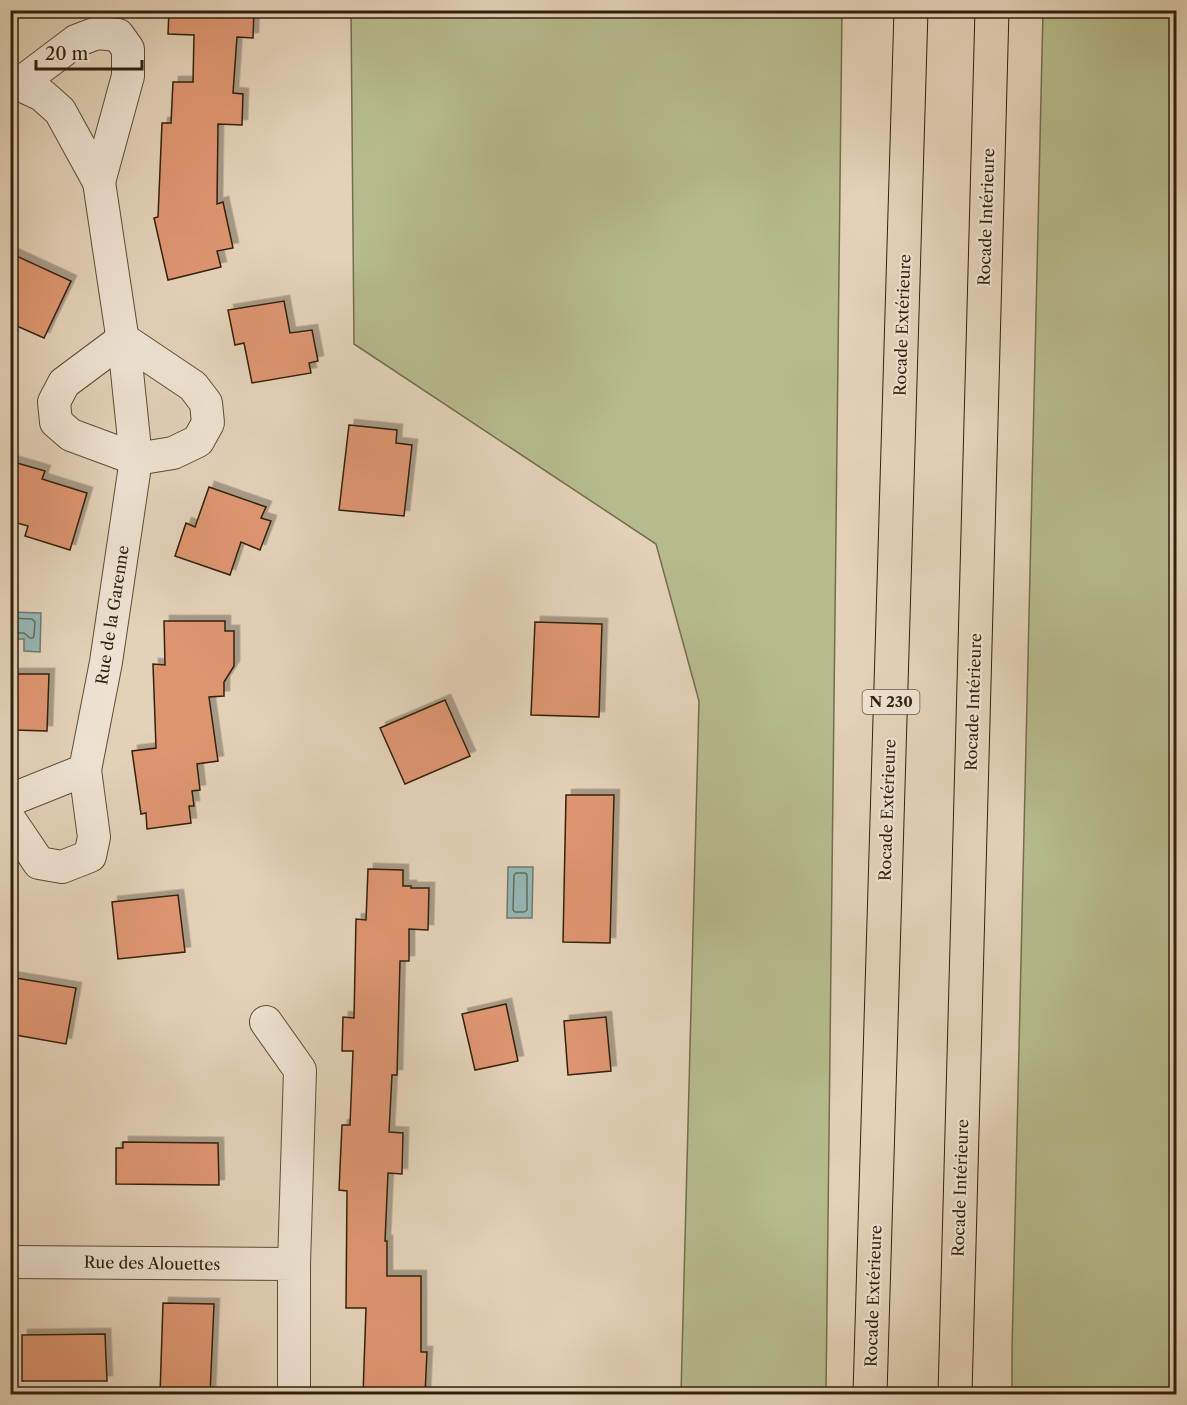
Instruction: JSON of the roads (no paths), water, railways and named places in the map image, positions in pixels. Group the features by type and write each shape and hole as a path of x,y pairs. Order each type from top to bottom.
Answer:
{"highway":[{"name":"Rocade Extérieure","path":"870,1395 911,10"},
{"name":"Rocade Intérieure","path":"955,1395 992,10"}],"street":[{"name":"Rue de la Garenne","path":"15,82 76,41 97,33 118,35 128,49 128,76 99,182"},
{"name":"Rue de la Garenne","path":"10,820 39,863 62,867 90,856 94,837 86,770 106,662 136,459 123,339 99,182 60,111 42,95 15,82"},
{"path":"123,339 192,386 206,403 208,423 198,441 173,453 136,459 71,435 56,422 54,402 64,383 123,339"},
{"path":"10,800 86,770"},
{"path":"266,1023 300,1070 294,1264 294,1395"},
{"name":"Rue des Alouettes","path":"10,1262 294,1264"}],"water":[{"path":"11,612 41,613 40,652 24,651 24,639 11,639"},
{"path":"508,867 533,867 532,918 507,918"}]}
